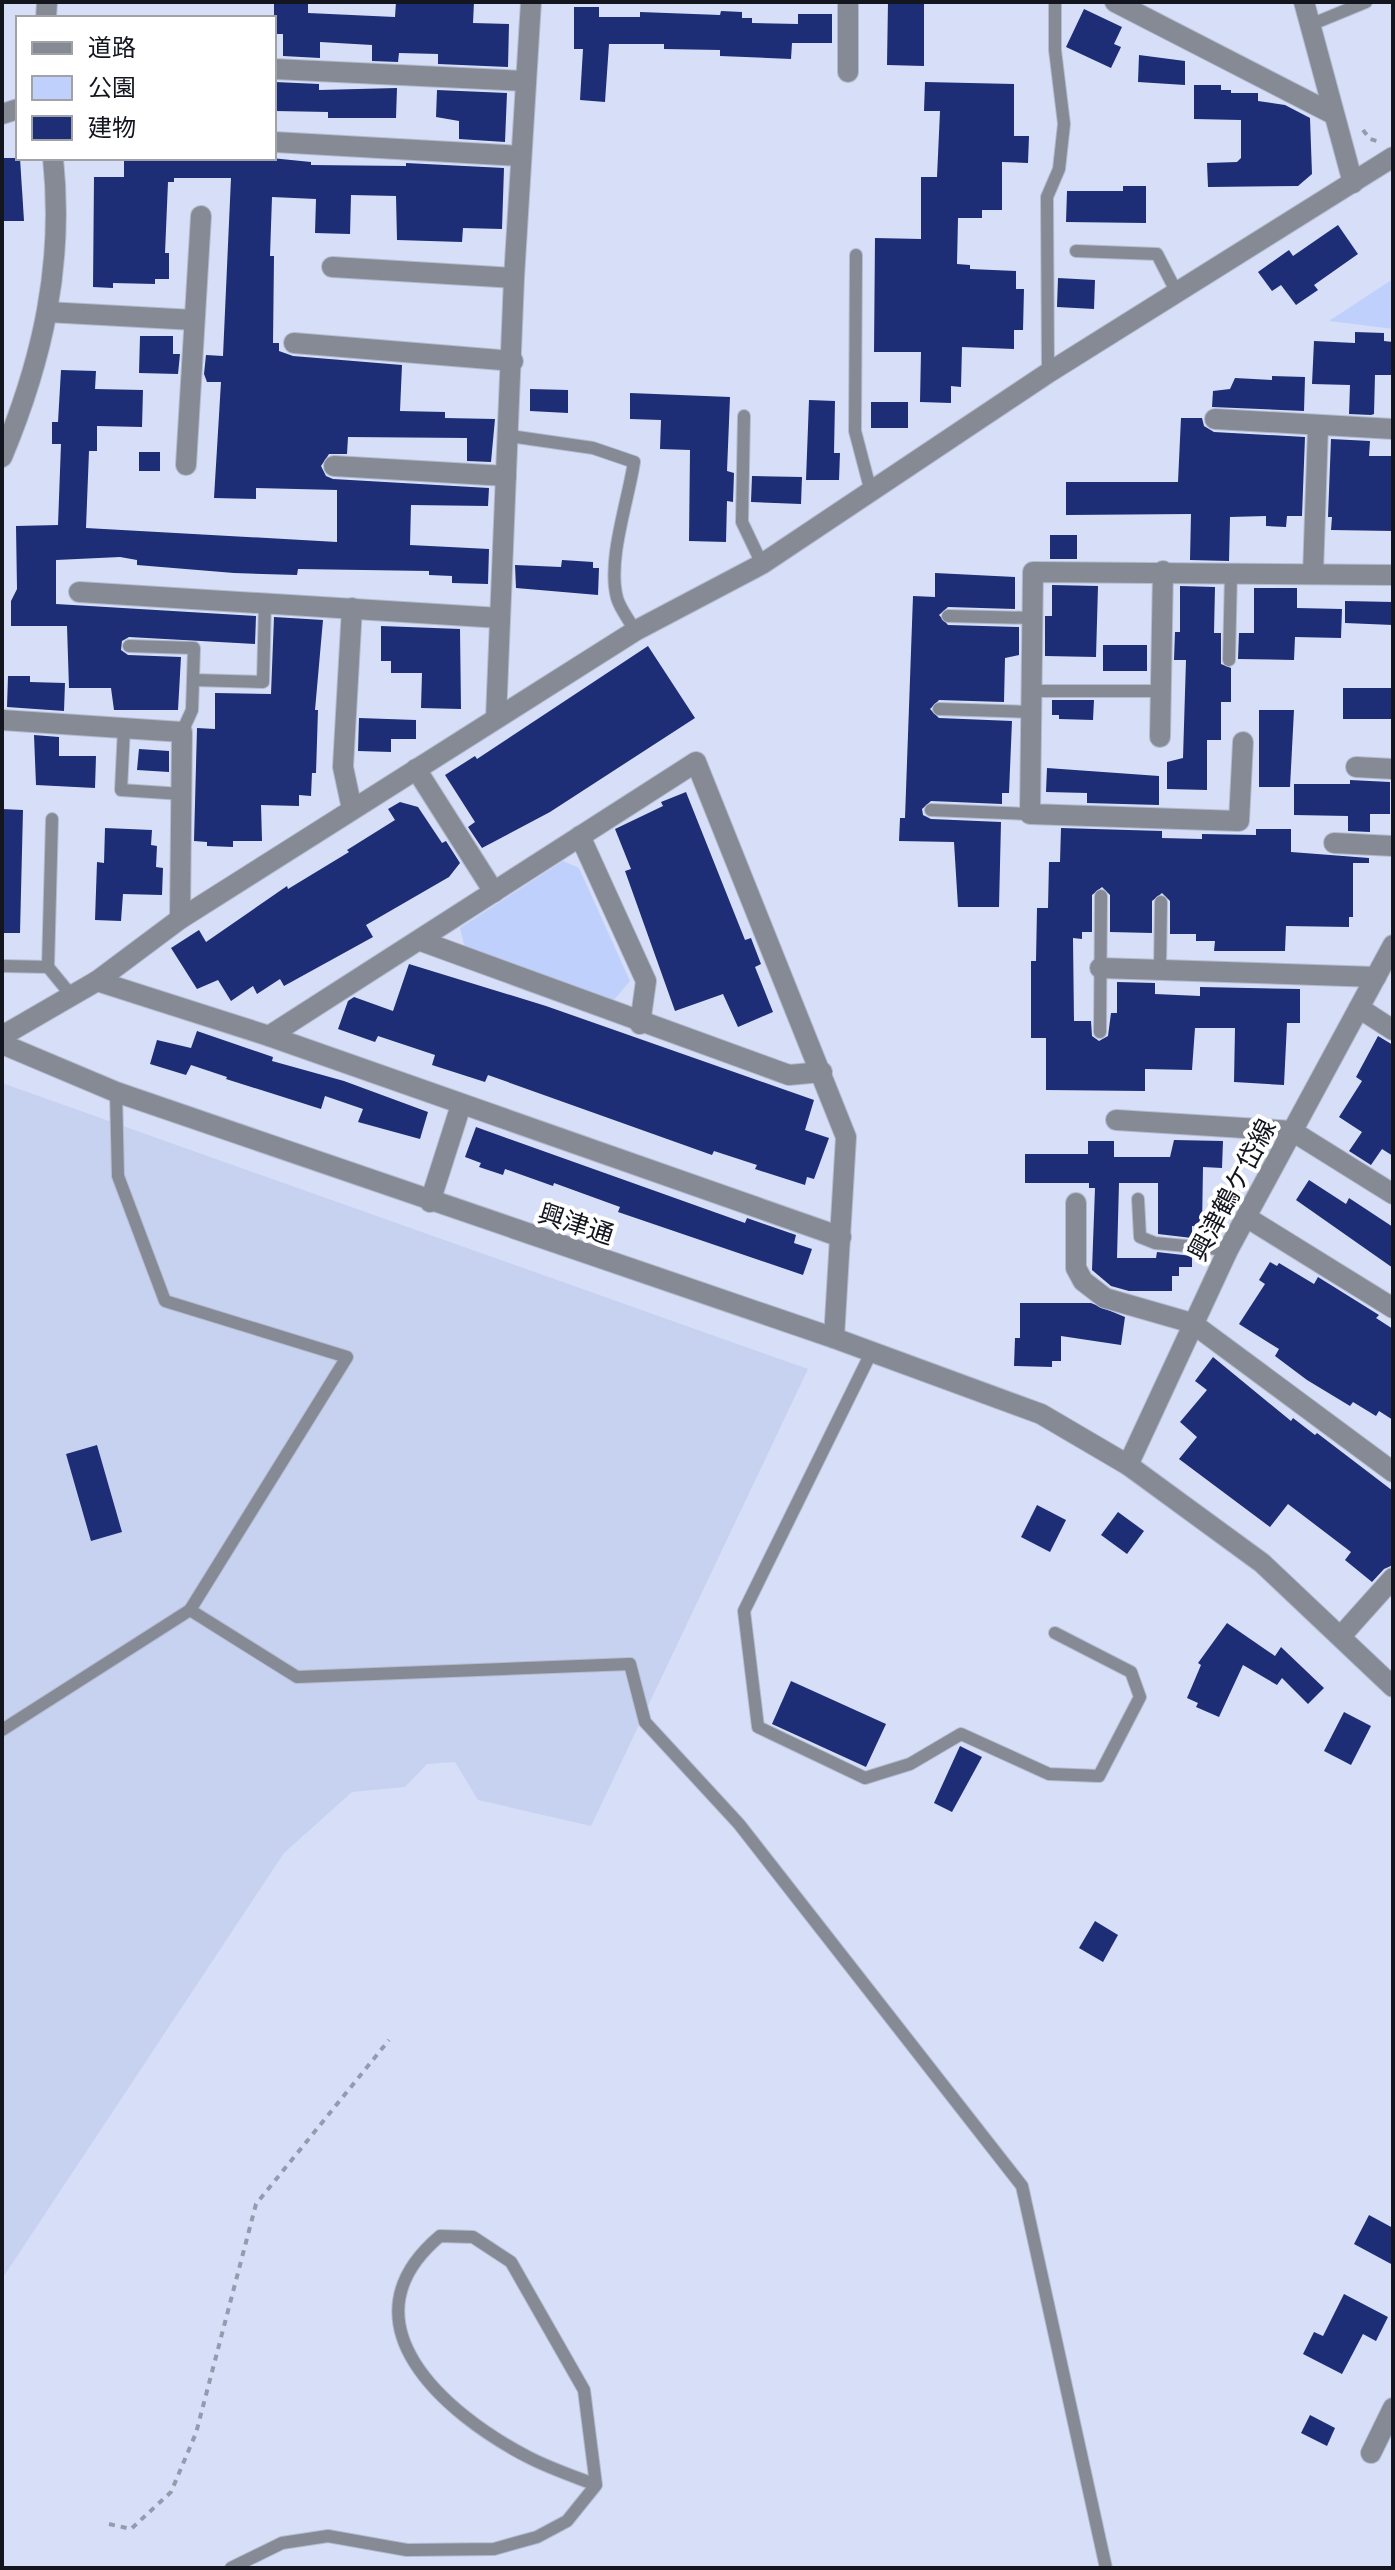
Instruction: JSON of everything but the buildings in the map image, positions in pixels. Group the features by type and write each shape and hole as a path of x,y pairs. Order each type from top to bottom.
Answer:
{"street":[{"path":"496,718 510,436 514,278 531,2"},
{"path":"848,2 848,72"},
{"path":"1115,2 1333,114"},
{"path":"1304,2 1353,183"},
{"path":"276,69 526,81"},
{"path":"276,142 521,156"},
{"path":"2,1036 97,981 180,919 635,631 762,564 1048,373 1393,157"},
{"path":"2,457 27,398 41,352 56,250 53,160"},
{"path":"186,465 201,216"},
{"path":"332,267 514,278"},
{"path":"47,312 194,320"},
{"path":"294,343 513,361"},
{"path":"1215,419 1393,429"},
{"path":"1313,574 1318,427"},
{"path":"334,466 506,476"},
{"path":"1160,737 1163,571"},
{"path":"1243,742 1239,821 1030,814 1033,572 1393,575"},
{"path":"79,592 500,618"},
{"path":"352,608 343,767 352,809"},
{"path":"2,720 182,732 180,919"},
{"path":"269,1036 696,762 846,1137 834,1338"},
{"path":"1356,767 1393,769"},
{"path":"416,769 494,892"},
{"path":"580,836 646,981 640,1024"},
{"path":"1334,843 1393,846"},
{"path":"421,941 640,1024 789,1075 822,1072"},
{"name":"興津鶴ケ岱線","path":"1128,1465 1228,1250 1393,945"},
{"path":"1100,968 1376,977"},
{"path":"97,981 269,1036 841,1237"},
{"path":"1359,1008 1393,1030"},
{"name":"興津通","path":"2,1044 116,1092 834,1338 1041,1414 1128,1465 1262,1563 1393,1687"},
{"path":"430,1202 461,1105"},
{"path":"1116,1120 1292,1131 1393,1194"},
{"path":"1076,1203 1076,1268 1083,1281 1105,1298 1192,1323 1393,1472"},
{"path":"1246,1217 1393,1308"},
{"path":"1341,1636 1393,1578"},
{"path":"1371,2453 1393,2408"}],"lane":[{"path":"1048,373 1047,197 1059,169 1064,124 1055,50 1055,2"},
{"path":"1310,25 1366,2"},
{"path":"1076,251 1157,254 1177,293"},
{"path":"856,255 855,431 871,492"},
{"path":"744,416 742,522 762,564"},
{"path":"510,436 593,448 634,462 628,506 616,540 617,598 635,631"},
{"path":"1229,660 1231,573"},
{"path":"193,680 263,682 265,603"},
{"path":"948,616 1032,618"},
{"path":"129,646 194,648 192,710 182,732"},
{"path":"1032,691 1160,691"},
{"path":"939,709 1031,712"},
{"path":"124,728 121,790 182,794"},
{"path":"931,810 1030,814"},
{"path":"52,819 48,967 71,995"},
{"path":"1100,1032 1101,896"},
{"path":"1160,969 1161,902"},
{"path":"2,966 48,967"},
{"path":"2,1730 190,1610 347,1357 165,1301 118,1176 116,1092"},
{"path":"1138,1199 1140,1237 1155,1243 1228,1250"},
{"path":"871,1353 744,1611 758,1727 865,1778 910,1764 961,1734 1049,1774 1099,1776 1140,1697 1131,1672 1055,1633"},
{"path":"190,1610 297,1677 630,1664 645,1722 739,1824 1022,2186 1106,2568"},
{"path":"231,2568 282,2543 328,2536 407,2550 494,2549 537,2537 567,2521 596,2485 584,2390 511,2262 473,2237 440,2236 417,2256 401,2288 397,2328 420,2372 462,2416 528,2457 596,2485"}],"path":[{"path":"109,2524 131,2529 171,2492 196,2433 256,2204 389,2040"}],"shaded area":[{"path":"2,1083 808,1369 591,1826 478,1800 455,1762 427,1764 405,1787 352,1792 284,1853 2,2279"}],"green space":[{"path":"1393,279 1393,329 1329,321"},
{"path":"563,861 579,868 630,981 613,1001 465,948 460,928"}]}
